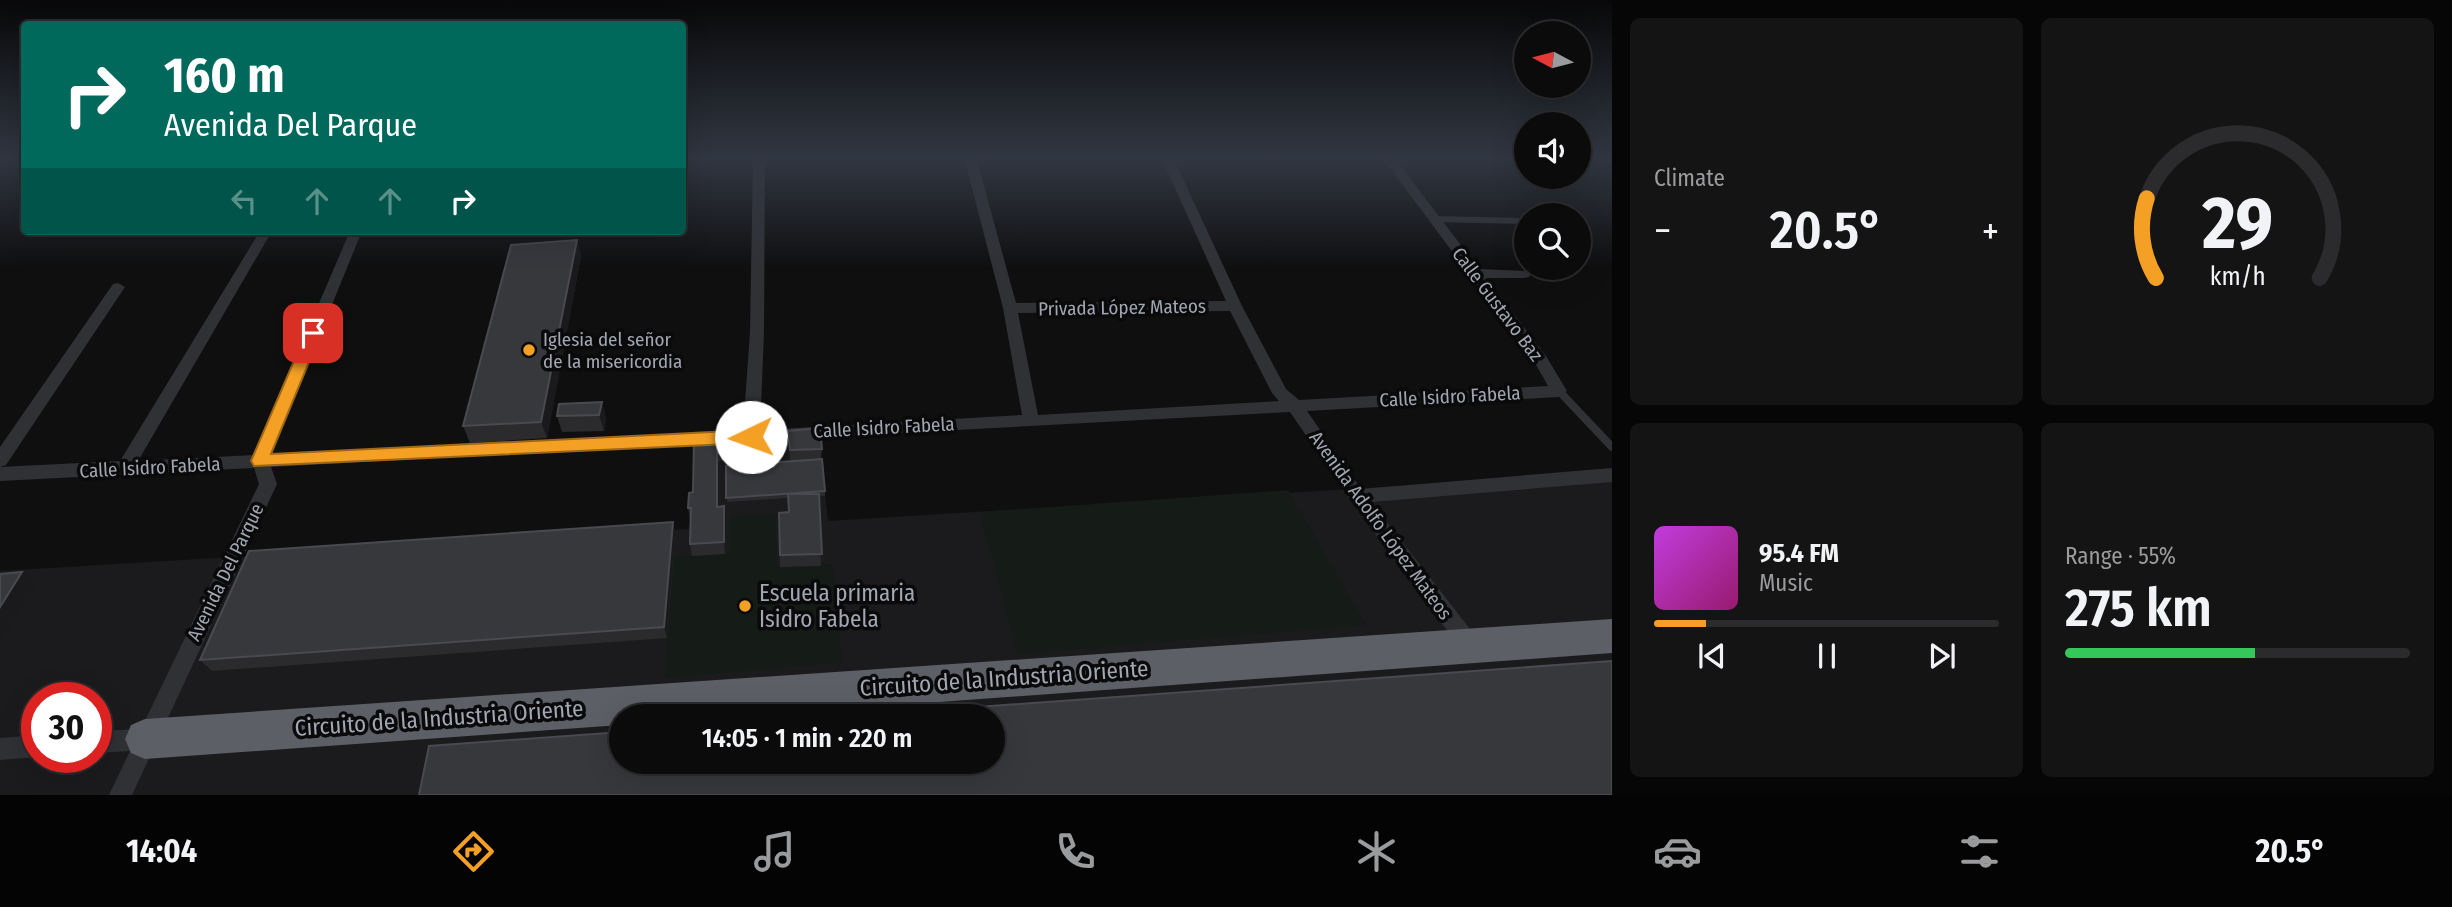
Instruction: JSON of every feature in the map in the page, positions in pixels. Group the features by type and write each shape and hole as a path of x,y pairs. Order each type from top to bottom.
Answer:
{"highway":[{"name":"Circuito de la Industria Oriente","path":"145,739 1612,636"}],"street":[{"path":"751,437 757,332 759,194"},
{"path":"980,194 1010,308 1031,418"},
{"name":"Avenida Adolfo López Mateos","path":"1184,194 1235,306 1280,393 1294,405 1357,496 1469,645"},
{"name":"Calle Gustavo Baz","path":"1415,194 1541,359 1559,391"},
{"path":"124,470 264,235"},
{"name":"Avenida Del Parque","path":"120,795 268,484 260,461 354,235"},
{"path":"1476,273 1514,274"},
{"path":"0,460 118,287"},
{"name":"Privada López Mateos","path":"1010,308 1235,306"},
{"name":"Calle Isidro Fabela","path":"0,474 124,470 751,437 1031,418 1559,391"},
{"path":"1357,496 1612,475"},
{"path":"112,742 145,739"},
{"path":"0,749 21,747"}],"lane":[{"path":"1433,219 1514,220"},
{"name":"Calle Gustavo Baz","path":"1559,391 1612,447"}],"shaded area":[{"path":"819,441 828,521 1612,473 1612,795 0,795 0,571 689,529 691,505 695,504 696,449"},
{"path":"1288,490 1366,625 1018,654 980,512"},
{"path":"775,514 777,567 832,564 842,662 665,678 674,557 730,554 730,516"}],"building":[{"name":"Iglesia del señor de la misericordia","path":"577,240 541,422 463,426 511,245"},
{"path":"602,402 599,415 557,416 559,404"},
{"path":"820,428 822,449 790,450 788,431"},
{"path":"744,433 745,446 717,449 717,507 724,506 724,542 690,544 691,508 688,508 689,493 693,492 694,437"},
{"path":"822,459 825,491 726,498 726,466"},
{"path":"788,494 819,494 822,554 780,555 779,513 789,512"},
{"path":"673,522 664,627 200,660 249,551"},
{"path":"22,572 0,607 0,574"},
{"path":"1612,661 1612,795 419,795 429,746 609,733 609,774 1005,774 1005,705"}],"place":[{"name":"Iglesia del señor de la misericordia","path":"529,350"},
{"name":"Escuela primaria Isidro Fabela","path":"745,606"}],"route":[{"path":"313,333 260,461 751,437"}]}
